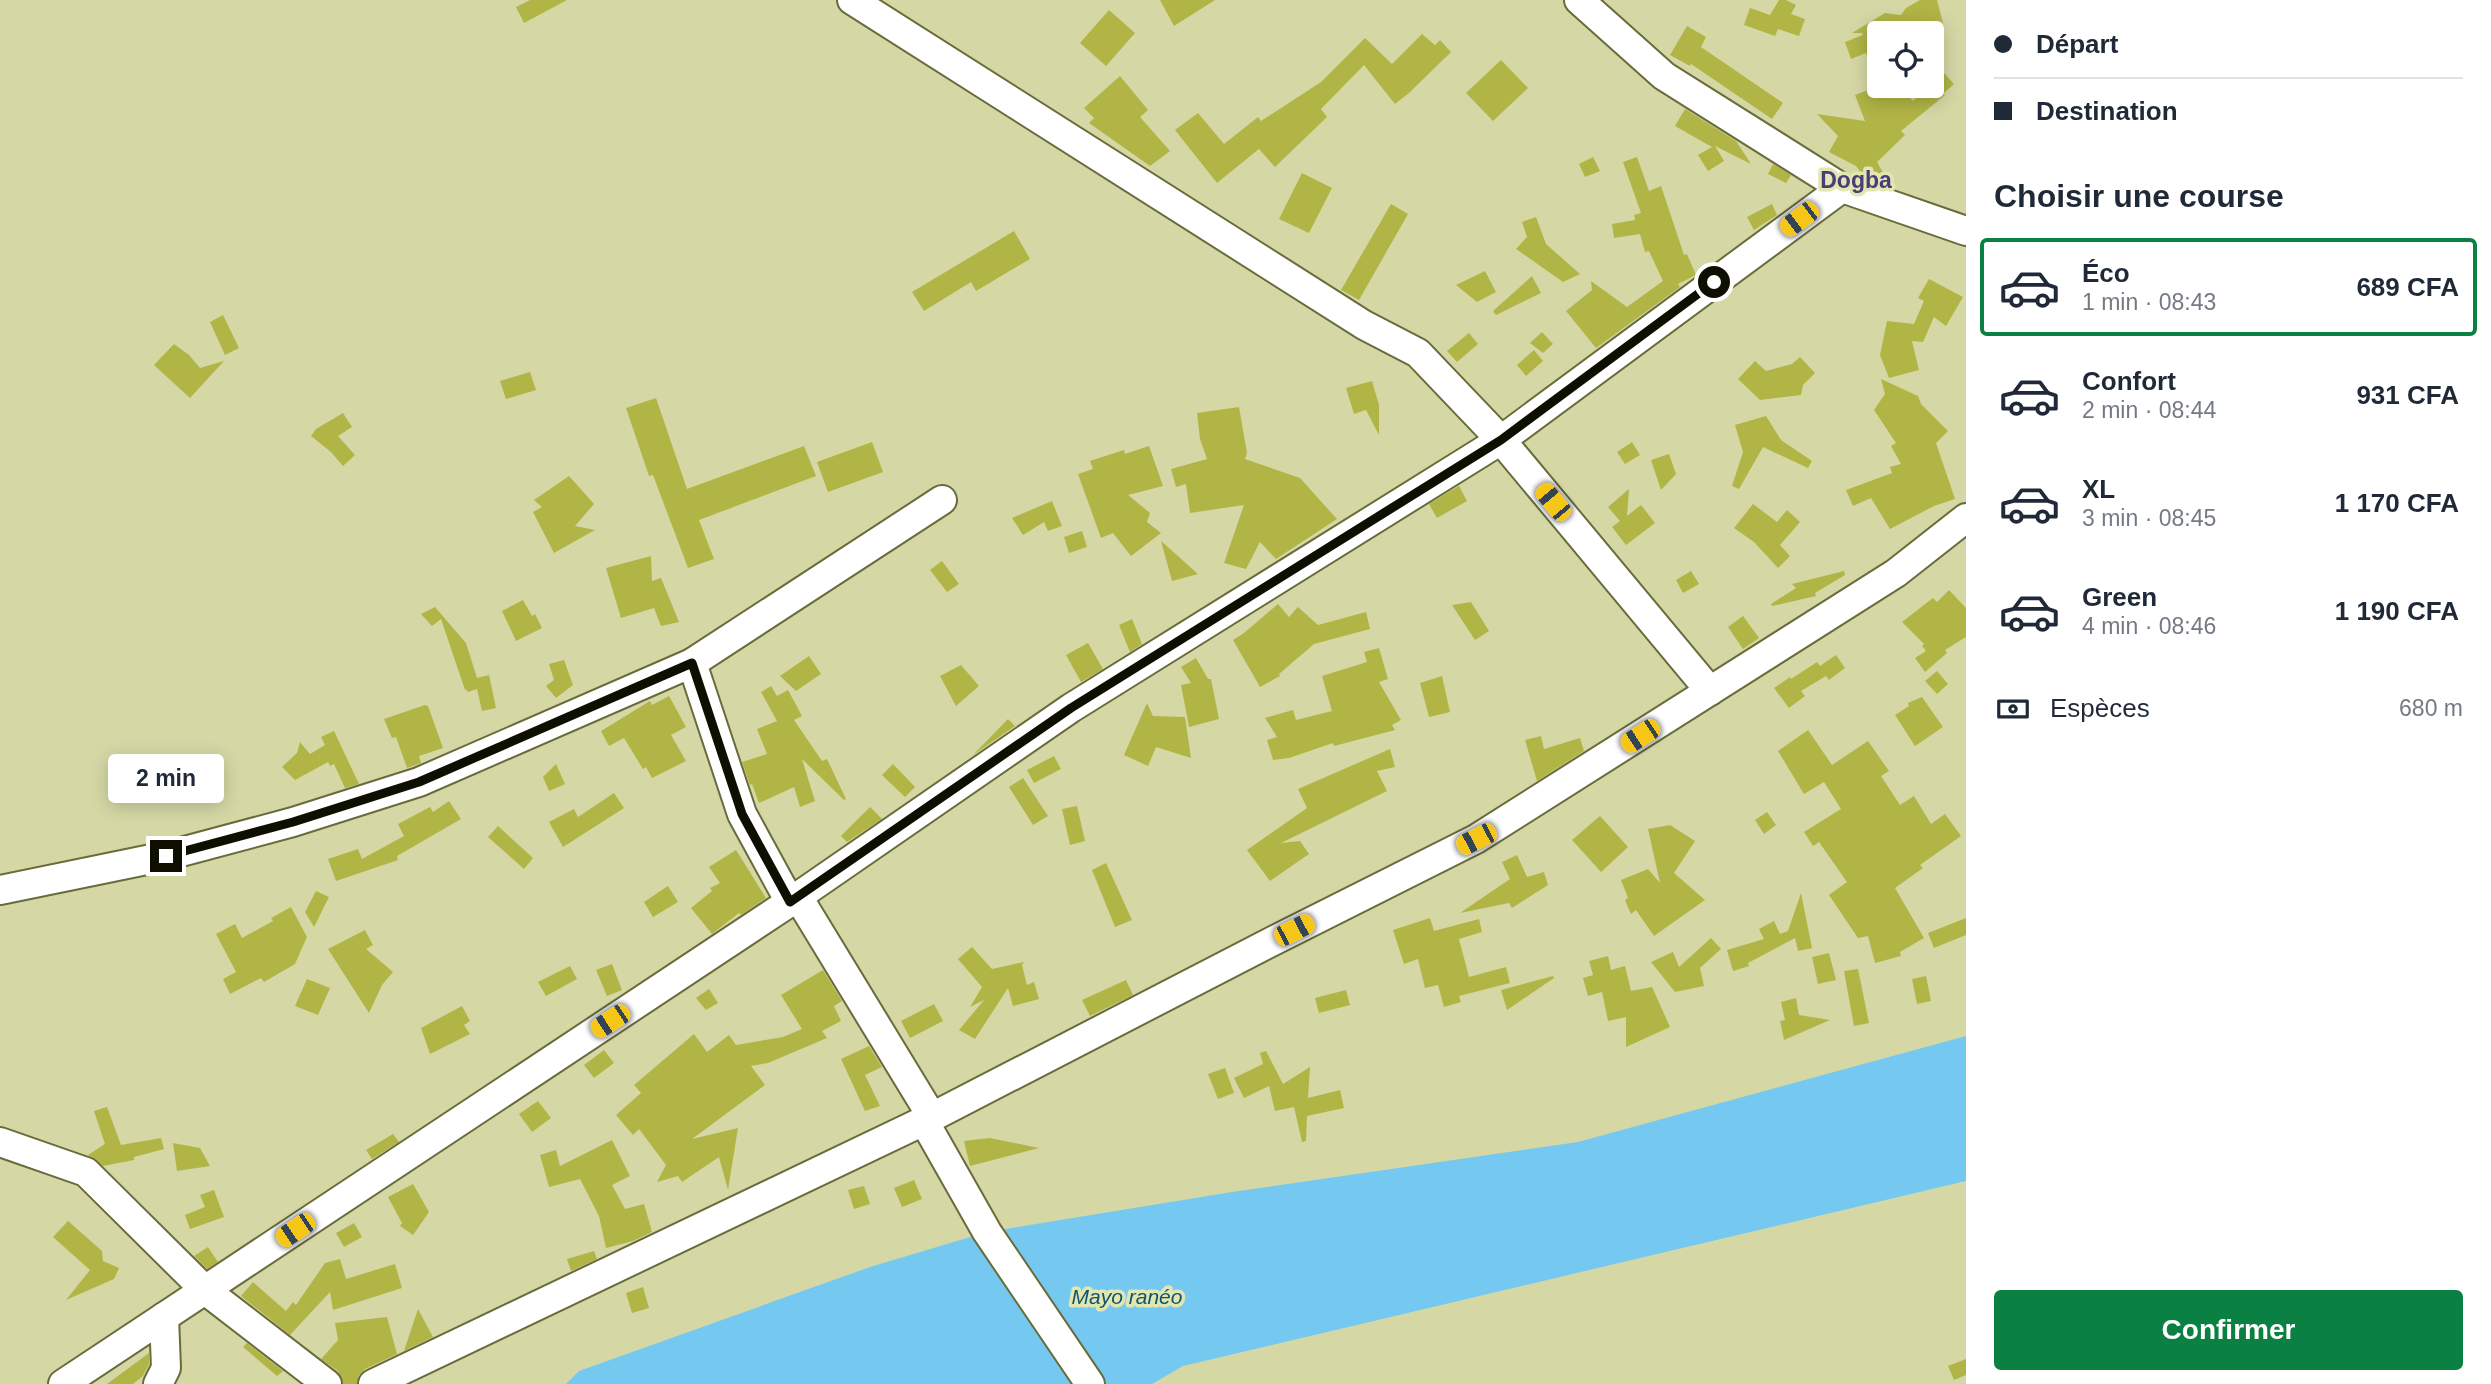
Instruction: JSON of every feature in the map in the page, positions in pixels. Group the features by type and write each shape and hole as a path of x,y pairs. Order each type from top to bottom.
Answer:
{"street":[{"path":"852,0 1364,325 1418,353 1501,440 1710,691"},
{"path":"1579,0 1664,76 1842,188 1966,232"},
{"path":"63,1384 794,900 1071,708 1501,440 1842,188"},
{"path":"0,890 166,856 293,822 419,782 692,663 942,500"},
{"path":"373,1384 928,1119 1476,839 1896,573 1966,518"},
{"path":"692,663 742,814 928,1119 987,1233 1090,1384"},
{"path":"0,1142 86,1172 205,1290 327,1384"},
{"path":"158,1384 166,1368 164,1317"}],"water":[{"name":"Mayo ranéo","path":"1966,1036 1966,1181 1183,1366 1152,1384 566,1384 579,1371 870,1267 987,1232 1232,1192 1578,1142"}],"building":[{"path":"530,0 567,0 524,23 516,7"},
{"path":"1160,0 1215,0 1174,26"},
{"path":"1779,0 1796,5 1791,14 1805,19 1799,36 1778,29 1775,36 1744,25 1750,8 1770,15"},
{"path":"1920,0 1937,0 1942,21 1872,21 1885,13 1901,15 1906,8"},
{"path":"1109,10 1135,33 1106,66 1080,43"},
{"path":"1867,24 1867,56 1866,53 1851,59 1845,42 1863,35 1852,33"},
{"path":"1687,26 1706,37 1701,47 1783,103 1772,119 1691,64 1690,66 1670,55"},
{"path":"1422,34 1435,45 1440,40 1451,52 1409,93 1395,104 1364,65 1321,109 1327,117 1275,167 1259,149 1217,183 1175,130 1198,113 1224,144 1258,117 1261,121 1321,82 1365,38 1392,64"},
{"path":"1501,60 1528,88 1493,121 1466,93"},
{"path":"1944,73 1954,84 1944,93"},
{"path":"1120,76 1148,110 1140,117 1170,151 1150,166 1089,123 1094,118 1084,108"},
{"path":"1867,90 1867,98 1910,98 1913,101 1916,98 1941,98 1901,131 1905,135 1877,162 1888,181 1883,185 1866,179 1856,166 1829,152 1838,136 1817,114 1865,121 1855,95"},
{"path":"1685,109 1736,141 1751,164 1715,146 1724,161 1708,171 1698,155 1712,147 1675,126"},
{"path":"1593,157 1600,171 1585,177 1579,164"},
{"path":"1637,157 1649,191 1661,186 1684,255 1687,254 1696,275 1678,284 1680,287 1596,348 1566,311 1592,290 1591,281 1627,307 1663,281 1649,251 1645,252 1640,234 1614,238 1612,224 1635,220 1634,215 1641,213 1623,162"},
{"path":"1773,164 1791,175 1786,183 1768,174"},
{"path":"1302,173 1332,188 1309,233 1279,219"},
{"path":"1391,204 1408,214 1359,300 1341,290"},
{"path":"1772,204 1777,215 1754,230 1747,217"},
{"path":"1536,217 1546,244 1580,274 1563,282 1516,249 1527,237 1522,222"},
{"path":"1014,231 1030,259 976,291 971,282 924,311 912,292"},
{"path":"1485,271 1496,292 1477,302 1456,285"},
{"path":"1532,276 1541,293 1496,315 1493,311"},
{"path":"1929,279 1963,297 1946,326 1934,317 1923,342 1912,341 1919,370 1889,378 1880,355 1887,321 1914,324 1924,301 1918,298"},
{"path":"223,315 239,348 225,355 210,322"},
{"path":"1542,332 1553,344 1543,353 1530,343"},
{"path":"1469,333 1478,344 1457,362 1447,351"},
{"path":"174,344 200,368 224,361 190,398 154,365"},
{"path":"1534,350 1543,361 1526,376 1517,365"},
{"path":"1800,357 1815,373 1803,385 1801,395 1760,400 1738,379 1755,361 1766,371 1792,364"},
{"path":"530,372 536,390 506,399 500,381"},
{"path":"1881,379 1918,396 1921,404 1948,431 1936,443 1955,499 1934,506 1890,529 1871,498 1853,506 1846,490 1892,473 1890,467 1901,464 1891,446 1896,443 1874,410 1885,394"},
{"path":"1372,381 1379,405 1379,435 1366,410 1354,414 1346,388"},
{"path":"656,398 687,489 804,446 816,476 699,520 714,559 688,568 653,475 649,476 626,408"},
{"path":"1239,407 1247,453 1245,459 1300,478 1337,519 1276,559 1260,542 1246,569 1224,563 1244,505 1190,513 1186,484 1176,487 1171,469 1207,459 1200,439 1197,413"},
{"path":"343,413 352,427 338,436 355,455 343,466 311,436 316,429"},
{"path":"1766,416 1781,440 1812,461 1808,468 1763,447 1739,489 1732,486 1743,452 1735,425"},
{"path":"872,442 883,472 828,492 817,462"},
{"path":"1632,442 1640,455 1625,464 1617,452"},
{"path":"1149,446 1163,486 1128,495 1150,513 1147,522 1161,533 1131,556 1113,533 1101,538 1078,474 1093,469 1090,461 1124,450 1125,454"},
{"path":"1669,454 1676,474 1661,490 1651,460"},
{"path":"569,476 594,504 575,526 595,530 554,553 533,512 542,507 534,500"},
{"path":"1459,486 1467,501 1437,518 1429,504"},
{"path":"1629,489 1627,516 1641,505 1655,523 1626,545 1612,527 1620,521 1608,507"},
{"path":"1052,501 1062,526 1048,531 1044,522 1023,535 1012,518"},
{"path":"1753,504 1777,522 1787,510 1800,522 1780,545 1790,556 1778,568 1754,542 1734,528"},
{"path":"1082,531 1087,547 1069,553 1064,537"},
{"path":"1161,541 1198,574 1172,581"},
{"path":"651,556 652,581 661,578 679,622 661,626 654,608 621,618 606,568"},
{"path":"942,561 959,584 947,592 930,570"},
{"path":"1691,571 1699,584 1683,593 1676,580"},
{"path":"1844,571 1845,575 1815,593 1816,596 1772,606 1771,604 1796,588 1792,584"},
{"path":"1949,590 1966,608 1966,637 1945,650 1947,653 1925,672 1915,658 1926,651 1922,646 1924,644 1902,622 1933,598 1937,602"},
{"path":"523,600 542,628 516,641 502,611"},
{"path":"1471,602 1489,631 1475,640 1452,605"},
{"path":"1278,604 1289,617 1298,607 1318,625 1366,612 1370,629 1314,644 1279,674 1280,676 1260,687 1233,640"},
{"path":"435,607 466,643 477,678 489,675 496,708 482,711 477,689 468,692 465,690 441,619 432,626 421,614"},
{"path":"1743,616 1759,638 1743,649 1728,627"},
{"path":"1132,619 1142,644 1130,652 1119,625"},
{"path":"1088,643 1103,669 1081,682 1066,655"},
{"path":"1379,648 1388,679 1379,682 1401,720 1392,725 1395,730 1334,746 1333,743 1289,758 1273,760 1267,740 1277,737 1265,718 1293,710 1296,720 1332,711 1322,676 1367,662 1364,652"},
{"path":"1836,655 1845,668 1829,680 1826,676 1801,691 1805,696 1789,708 1774,688 1817,662 1820,666"},
{"path":"809,656 821,674 796,691 780,676"},
{"path":"1196,658 1208,679 1211,679 1219,719 1189,727 1181,685 1191,683 1181,667"},
{"path":"564,660 573,685 556,698 546,686 554,680 549,664"},
{"path":"961,665 979,686 956,706 940,676"},
{"path":"1937,671 1948,684 1937,694 1925,681"},
{"path":"1442,676 1450,712 1429,717 1420,683"},
{"path":"771,686 777,696 788,690 802,716 794,720 822,761 827,759 846,799 802,759 815,801 800,807 794,787 759,803 742,762 767,754 757,729 777,721 761,692"},
{"path":"669,696 686,727 671,735 686,761 652,778 646,767 643,769 624,738 609,746 601,731 650,701 652,705"},
{"path":"1922,697 1943,727 1915,746 1895,715 1909,706 1908,703"},
{"path":"1147,703 1153,716 1185,717 1191,758 1156,747 1148,766 1124,755"},
{"path":"428,706 443,748 419,756 421,763 407,768 396,737 392,738 384,719"},
{"path":"1008,719 1015,726 973,755"},
{"path":"1808,730 1832,765 1868,741 1889,771 1881,776 1900,805 1914,796 1931,824 1945,814 1961,836 1920,865 1923,868 1895,888 1924,938 1900,952 1901,956 1875,963 1868,936 1858,938 1829,895 1847,882 1819,842 1813,846 1804,832 1841,809 1824,782 1804,794 1778,751"},
{"path":"334,731 359,784 345,788 334,764 330,766 328,762 295,780 282,767 297,753 300,742 310,754 325,745 321,737"},
{"path":"1541,736 1544,749 1580,738 1584,751 1537,781 1525,740"},
{"path":"1390,749 1395,767 1377,771 1387,791 1281,843 1300,841 1309,854 1270,881 1247,850 1307,808 1298,789"},
{"path":"1054,756 1061,769 1034,783 1027,770"},
{"path":"556,764 565,784 549,791 543,777"},
{"path":"893,764 915,787 905,797 882,775"},
{"path":"1023,778 1048,816 1033,825 1009,787"},
{"path":"614,793 624,808 563,847 549,822 574,809 578,817"},
{"path":"449,801 461,819 397,856 398,860 336,881 328,859 358,849 362,859 404,836 398,824 430,807 433,812"},
{"path":"1077,806 1085,841 1070,845 1062,809"},
{"path":"870,807 882,819 847,842 841,836"},
{"path":"1767,812 1776,825 1764,834 1755,820"},
{"path":"1600,816 1628,847 1601,872 1572,840"},
{"path":"1670,825 1695,841 1674,873 1705,900 1654,936 1636,910 1631,914 1621,880 1648,869 1660,883 1648,829"},
{"path":"498,826 533,858 524,869 488,837"},
{"path":"736,850 766,898 741,915 739,913 712,934 691,908 712,891 710,888 720,883 709,867"},
{"path":"1517,855 1527,877 1544,872 1548,885 1512,908 1509,903 1460,913 1510,879 1502,862"},
{"path":"1106,863 1132,920 1115,927 1092,870"},
{"path":"668,886 678,902 653,917 644,902"},
{"path":"316,891 329,897 314,927 305,912"},
{"path":"1801,893 1812,948 1798,951 1795,938 1748,963 1749,966 1733,971 1727,950 1764,939 1759,929 1774,921 1780,934 1788,931"},
{"path":"291,907 307,937 295,964 264,982 261,978 230,994 223,979 236,972 216,934 235,924 242,938 273,921 271,918"},
{"path":"1430,918 1434,931 1479,919 1482,932 1459,939 1469,977 1506,967 1510,983 1459,996 1461,1002 1444,1007 1438,985 1425,988 1418,959 1404,964 1393,930"},
{"path":"1966,918 1966,935 1934,948 1928,933"},
{"path":"365,930 373,945 366,949 393,972 382,985 369,1013 328,949"},
{"path":"1711,938 1721,949 1700,968 1704,986 1675,992 1651,962 1673,952 1679,967"},
{"path":"972,947 992,969 1024,962 1022,965 1027,985 1034,982 1039,999 1013,1006 1008,988 975,1039 959,1030 984,1000 970,1007 982,987 958,959"},
{"path":"1829,953 1836,980 1818,984 1812,957"},
{"path":"1608,956 1611,970 1625,966 1631,991 1652,987 1670,1027 1626,1047 1626,1017 1608,1021 1602,992 1588,996 1583,978 1593,975 1589,961"},
{"path":"612,964 622,990 607,996 596,970"},
{"path":"570,966 577,979 546,996 538,982"},
{"path":"1858,969 1869,1023 1854,1026 1844,971"},
{"path":"823,970 842,1001 834,1006 841,1021 822,1031 827,1038 768,1063 751,1066 765,1085 692,1139 738,1128 728,1190 719,1157 682,1182 678,1176 657,1182 666,1165 639,1129 633,1135 616,1115 641,1093 634,1085 694,1034 707,1052 729,1035 736,1045 783,1037 802,1029 781,995"},
{"path":"1553,976 1554,978 1507,1010 1501,990"},
{"path":"1926,976 1931,1001 1917,1004 1912,979"},
{"path":"307,979 330,988 318,1015 295,1006"},
{"path":"1126,980 1133,995 1090,1016 1082,1000"},
{"path":"709,989 718,1003 706,1010 696,998"},
{"path":"1346,990 1350,1005 1319,1013 1315,998"},
{"path":"1796,998 1799,1015 1830,1020 1784,1040 1780,1021 1785,1020 1781,1002"},
{"path":"934,1004 943,1021 910,1038 901,1021"},
{"path":"462,1006 470,1021 464,1025 470,1034 430,1054 421,1028"},
{"path":"869,1046 882,1067 865,1075 880,1106 865,1111 841,1059"},
{"path":"604,1050 614,1063 594,1078 584,1065"},
{"path":"1266,1051 1283,1084 1310,1067 1308,1098 1340,1090 1344,1108 1307,1116 1306,1141 1302,1142 1294,1107 1275,1111 1269,1086 1244,1098 1234,1078 1263,1064 1260,1053"},
{"path":"1225,1068 1234,1093 1218,1099 1208,1074"},
{"path":"538,1101 551,1118 532,1132 519,1114"},
{"path":"107,1107 121,1145 161,1138 164,1149 134,1157 134,1160 103,1166 88,1155 105,1144 94,1111"},
{"path":"393,1134 399,1142 372,1159 366,1150"},
{"path":"990,1138 1039,1148 970,1166 964,1141"},
{"path":"612,1140 630,1176 612,1185 625,1209 644,1204 652,1232 633,1241 606,1248 599,1216 580,1179 549,1187 540,1155 556,1150 560,1166"},
{"path":"173,1143 200,1148 210,1166 177,1171"},
{"path":"914,1180 922,1199 902,1207 894,1188"},
{"path":"413,1184 429,1212 413,1235 400,1226 402,1223 388,1197"},
{"path":"864,1186 870,1204 854,1209 848,1190"},
{"path":"214,1190 224,1217 190,1229 185,1215 205,1207 200,1195"},
{"path":"68,1221 102,1251 103,1261 119,1268 114,1279 66,1300 90,1270 53,1237"},
{"path":"354,1223 362,1237 344,1247 336,1233"},
{"path":"208,1247 218,1262 207,1269 194,1256"},
{"path":"594,1251 597,1259 571,1271 567,1259"},
{"path":"340,1259 346,1279 395,1264 402,1288 333,1310 330,1292 290,1335 241,1296 253,1282 286,1311 293,1302 296,1305 325,1263"},
{"path":"643,1287 649,1308 632,1313 626,1293"},
{"path":"418,1309 433,1337 404,1351"},
{"path":"387,1317 397,1354 365,1369 359,1375 357,1384 343,1384 338,1371 321,1359 338,1340 335,1323"},
{"path":"247,1343 283,1371 277,1376 243,1347"},
{"path":"149,1353 149,1364 143,1376 133,1384 107,1384"},
{"path":"1966,1359 1966,1375 1954,1380 1948,1366"}],"district":[{"name":"Dogba","path":"1856,180"}],"route":[{"path":"166,856 293,822 419,782 692,663 742,814 790,902 1071,708 1501,440 1714,282"}]}
